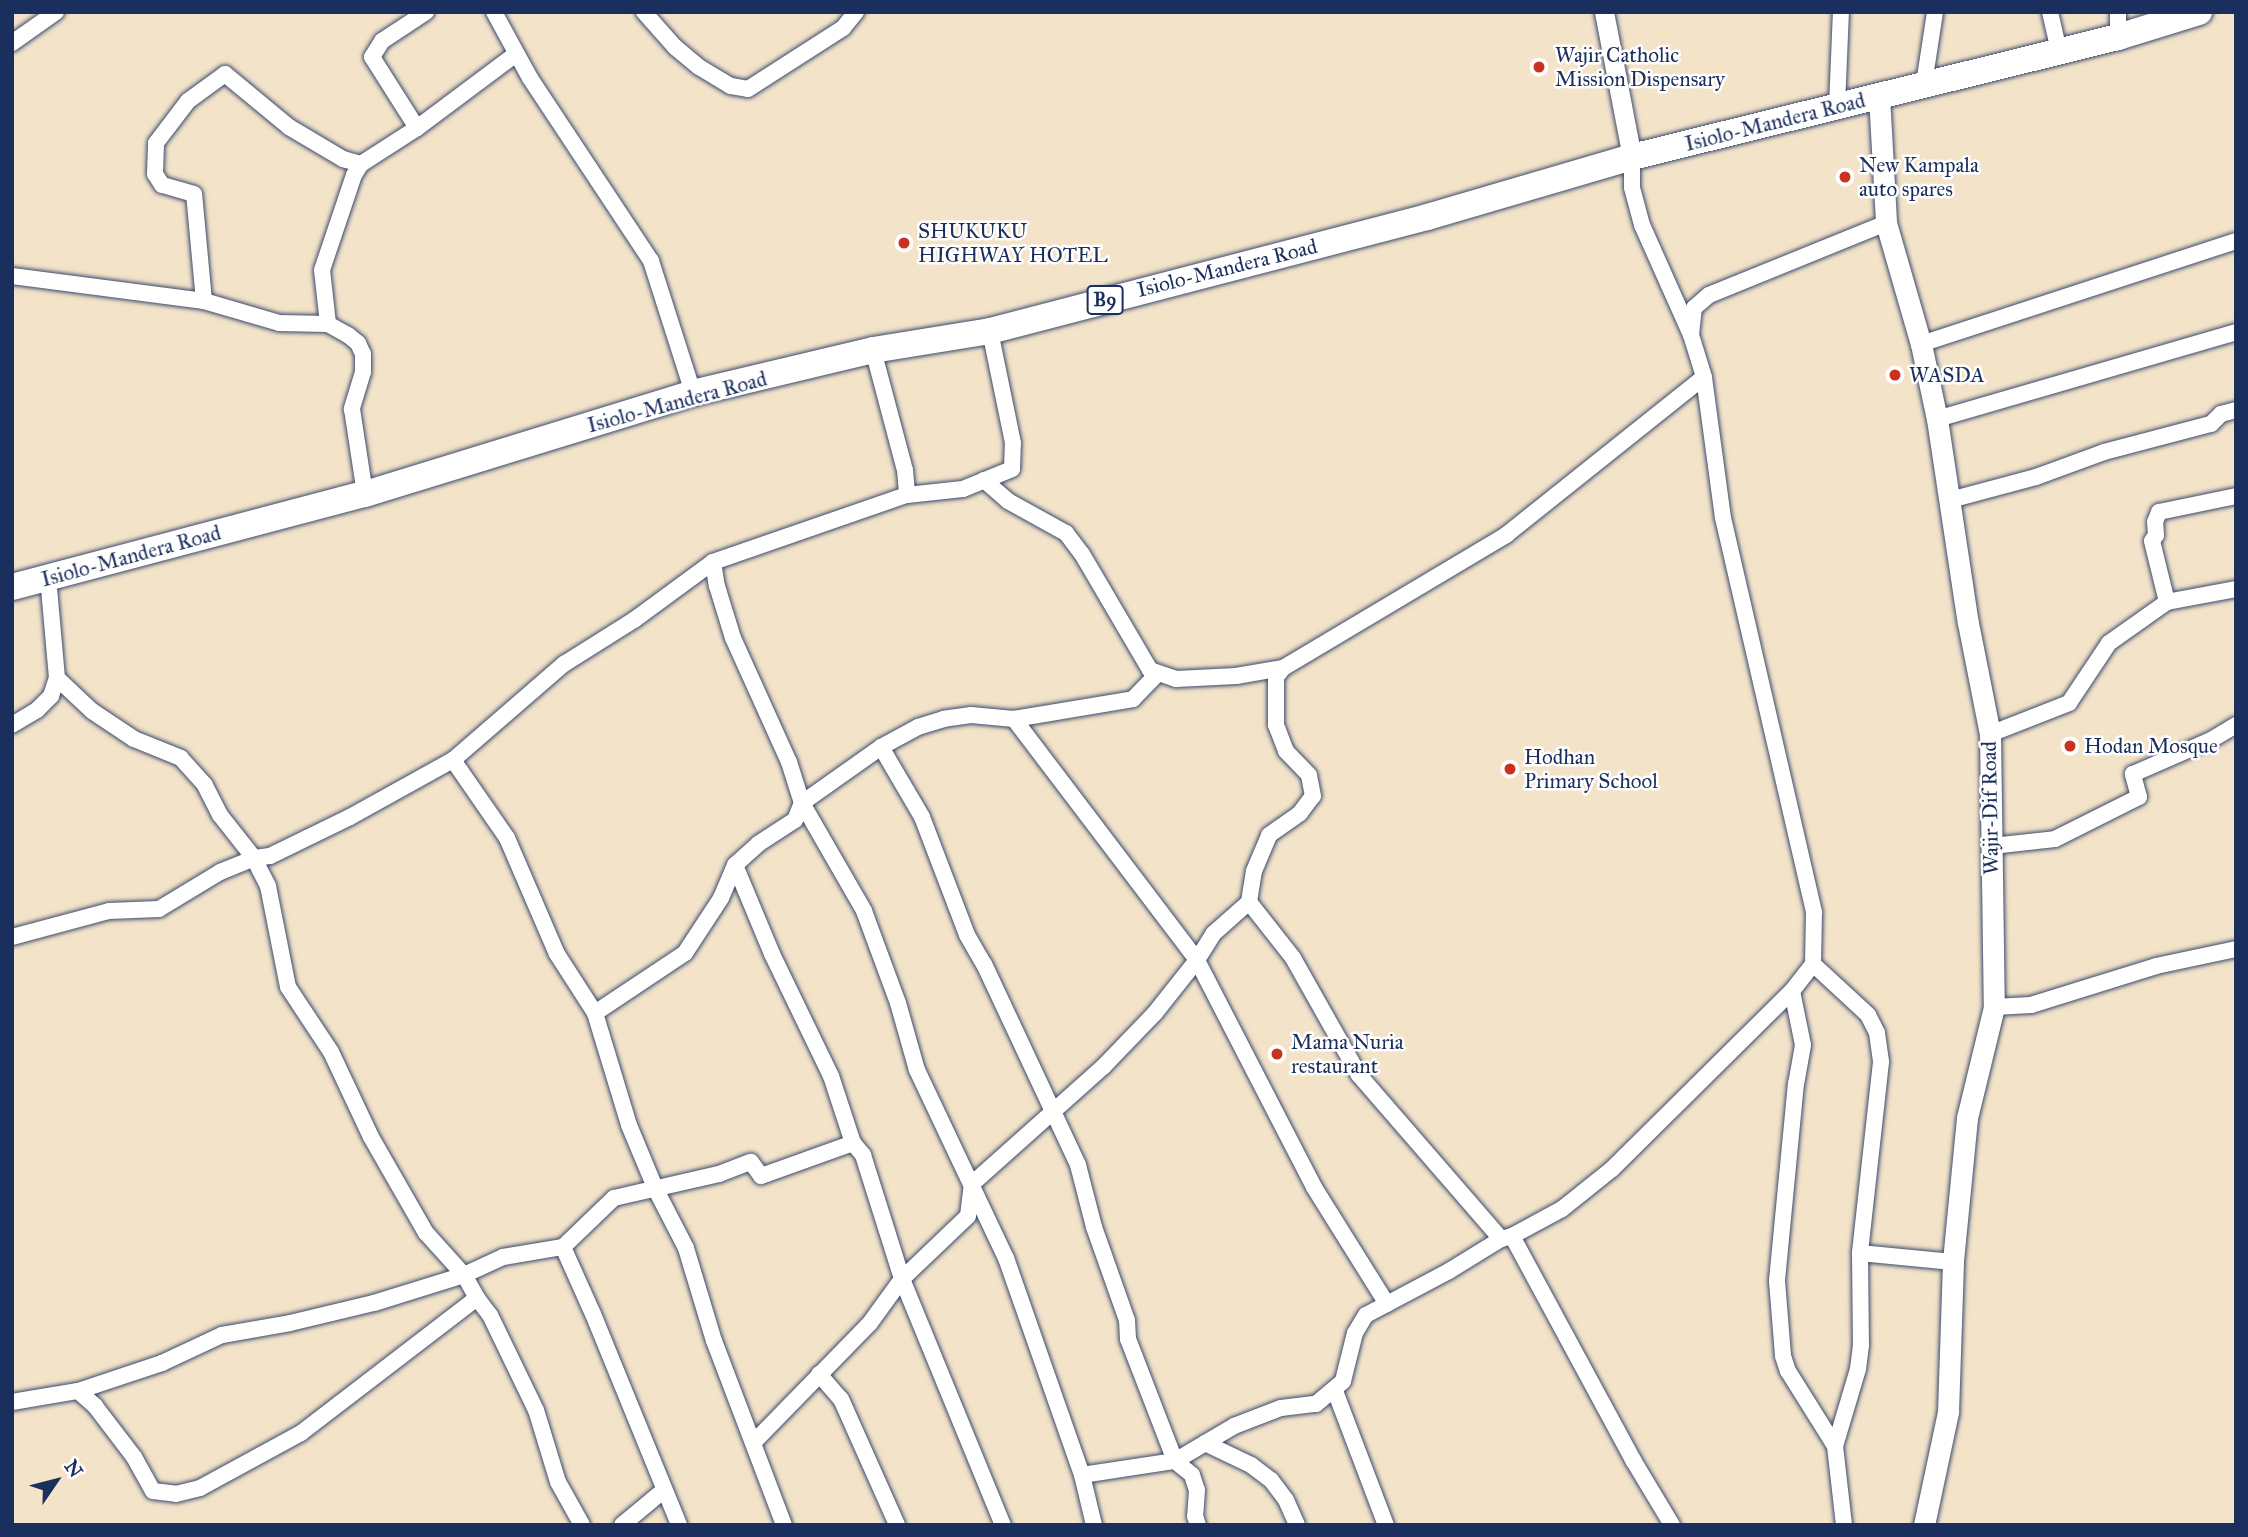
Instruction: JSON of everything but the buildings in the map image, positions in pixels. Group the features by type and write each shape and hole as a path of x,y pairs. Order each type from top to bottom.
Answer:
{"highway":[{"name":"Isiolo-Mandera Road","path":"12,587 365,494 693,393 873,350 990,331 1427,217 1632,157 2059,50 2118,25 2199,12"}],"main road":[{"name":"Wajir-Dif Road","path":"1879,96 1886,223 1921,344 1937,419 1968,623 1990,734 1994,1007 1967,1118 1953,1262 1948,1412 1924,1525"}],"street":[{"path":"12,43 56,12"},
{"path":"418,128 372,57 382,41 426,12"},
{"path":"494,12 516,54 651,261 693,393"},
{"path":"644,12 675,47 699,67 731,86 748,89 843,28 856,12"},
{"path":"1082,1475 1175,1461 1234,1426 1281,1408 1316,1404 1335,1391 1343,1381 1355,1333 1366,1315 1562,1209 1612,1169 1792,991 1813,964 1814,912 1723,518 1704,377 1691,335 1642,225 1632,187 1632,157 1604,12"},
{"path":"1837,106 1841,12"},
{"path":"1924,84 1935,12"},
{"path":"2050,12 2059,50"},
{"path":"328,324 322,270 354,175 361,164 418,128 516,54"},
{"path":"204,301 194,194 162,185 155,174 156,143 188,101 225,74 289,127 343,159 361,164"},
{"path":"1691,335 1694,308 1709,295 1886,223"},
{"path":"1921,344 2236,241"},
{"path":"12,276 204,301 279,323 328,324 358,343 363,354 363,372 352,410 365,494"},
{"path":"12,937 109,911 159,909 220,872 254,858 270,856 350,817 453,760 564,664 634,620 713,562 907,495 963,489 1013,469 1013,443 990,331"},
{"path":"1937,419 2236,332"},
{"path":"873,350 905,470 907,495"},
{"path":"984,480 1008,501 1066,533 1082,554 1143,662 1157,674 1176,679 1236,676 1283,668 1506,535 1704,377"},
{"path":"1950,500 2036,477 2104,452 2211,424 2221,414 2236,410"},
{"path":"2167,602 2152,541 2157,535 2155,522 2159,512 2236,495"},
{"path":"713,562 717,586 733,638 789,762 802,803 864,911 898,1003 917,1070 1006,1258 1082,1475 1094,1525"},
{"path":"12,725 37,710 51,696 57,678 48,578"},
{"path":"1990,734 2069,703 2109,643 2167,602 2236,589"},
{"path":"754,1442 870,1323 902,1279 968,1216 972,1184 1103,1067 1155,1013 1197,960 1213,934 1249,902 1254,871 1269,835 1300,813 1312,796 1309,775 1286,751 1276,725 1274,688 1283,668"},
{"path":"595,1013 685,953 721,898 735,865 758,844 795,820 802,803 881,747 918,727 944,719 971,715 1014,719 1133,699 1157,674"},
{"path":"57,678 92,711 134,739 181,758 205,785 220,815 254,858 268,886 288,987 331,1052 371,1137 426,1233 464,1275 490,1315 536,1410 558,1482 582,1525"},
{"path":"1014,719 1197,960 1314,1187 1387,1304"},
{"path":"1992,846 2055,839 2070,832 2139,797 2133,774 2211,740 2236,725"},
{"path":"881,747 922,817 967,935 984,964 1078,1165 1094,1227 1127,1320 1128,1339 1175,1461 1192,1475 1197,1490 1195,1516 1198,1525"},
{"path":"453,760 507,838 557,954 595,1013 629,1125 656,1190 686,1248 714,1341 784,1525"},
{"path":"735,865 772,954 831,1076 853,1143 863,1155 902,1279 1003,1525"},
{"path":"1249,902 1293,958 1359,1075 1507,1238 1672,1525"},
{"path":"1994,1007 2031,1005 2156,967 2236,949"},
{"path":"1813,964 1868,1015 1877,1033 1881,1062 1860,1253 1861,1345 1851,1395 1835,1446 1844,1525"},
{"path":"1792,991 1803,1045 1796,1083 1777,1281 1783,1356 1788,1371 1835,1446"},
{"path":"12,1402 78,1391 162,1363 222,1335 290,1323 374,1303 464,1275 503,1257 563,1247 614,1198 656,1190 751,1163 761,1176 853,1143"},
{"path":"563,1247 679,1525"},
{"path":"1860,1253 1953,1262"},
{"path":"78,1391 95,1406 134,1457 153,1491 176,1494 200,1488 300,1433 477,1298"},
{"path":"820,1374 841,1399 897,1525"},
{"path":"1335,1391 1386,1525"},
{"path":"1205,1443 1251,1465 1271,1480 1286,1500 1297,1525"},
{"path":"622,1525 664,1490"}],"place":[{"name":"Wajir Catholic Mission Dispensary","path":"1539,67"},
{"name":"New Kampala auto spares","path":"1845,177"},
{"name":"SHUKUKU HIGHWAY HOTEL","path":"904,243"},
{"name":"WASDA","path":"1895,375"},
{"name":"Hodan Mosque","path":"2070,746"},
{"name":"Hodhan Primary School","path":"1510,769"},
{"name":"Mama Nuria restaurant","path":"1277,1054"}]}
